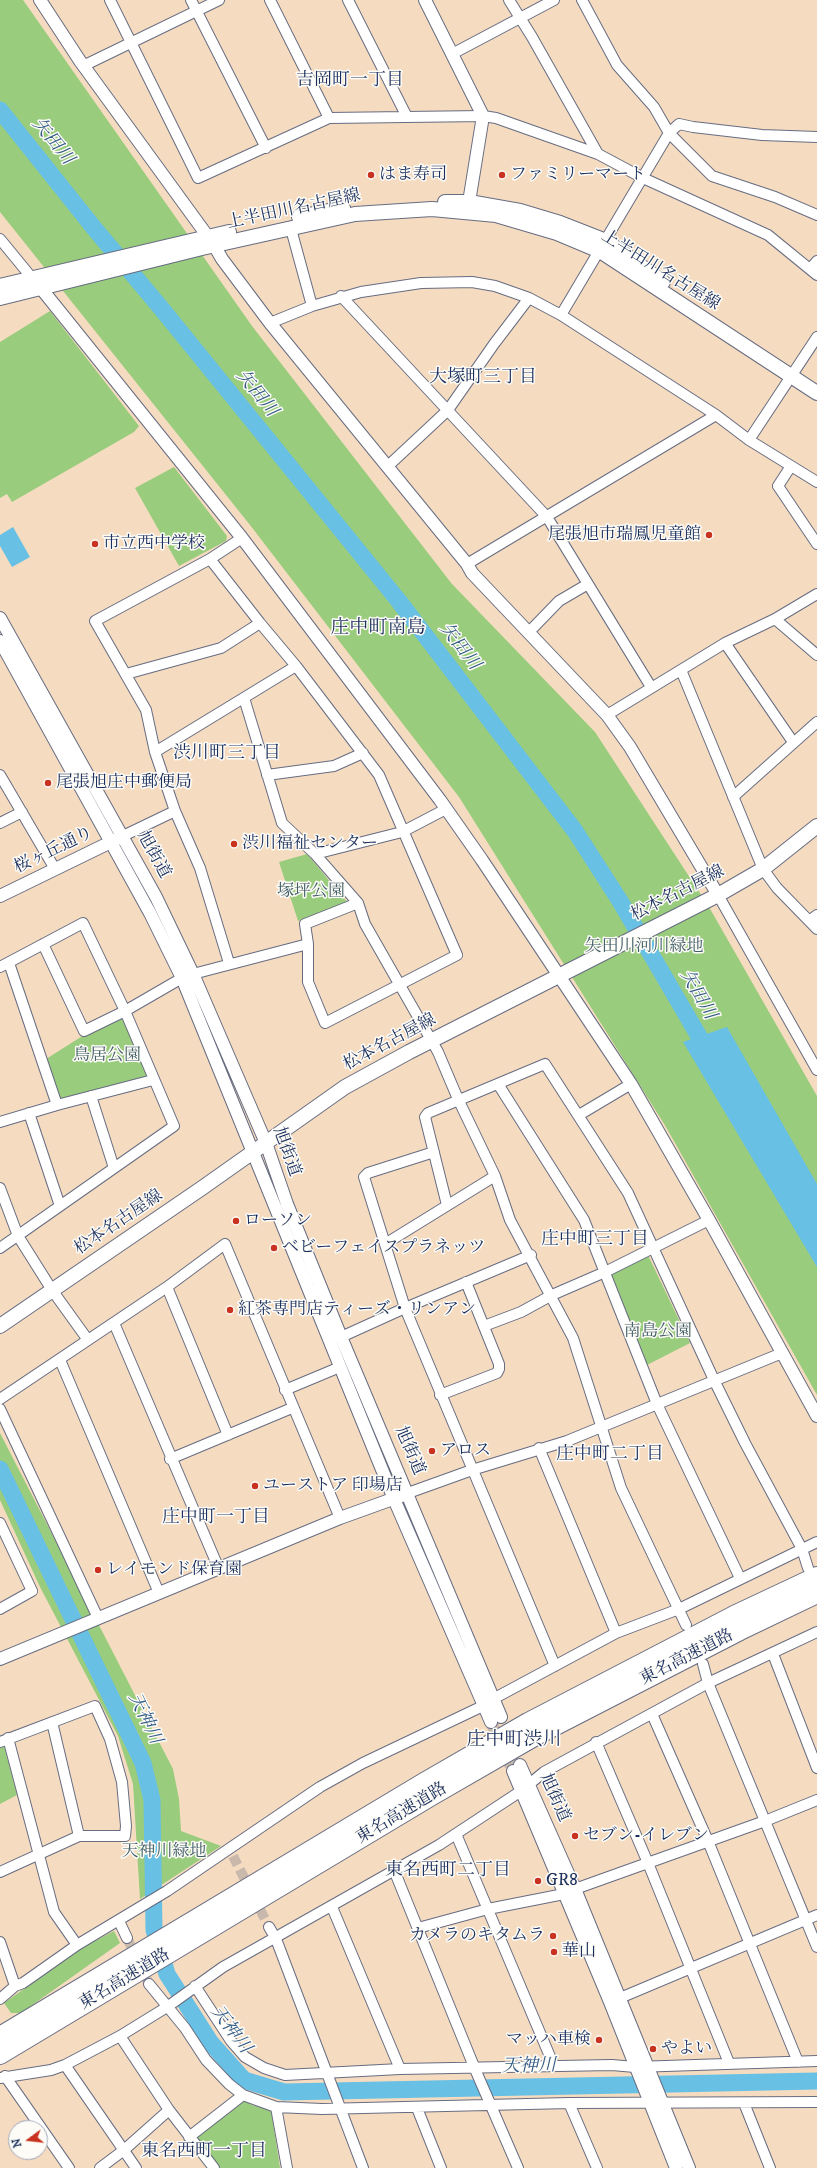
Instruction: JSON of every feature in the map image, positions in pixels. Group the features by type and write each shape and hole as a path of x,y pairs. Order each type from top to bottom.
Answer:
{"highway":[{"name":"東名高速道路","path":"175,1941 528,1722 734,1615 812,1572"},
{"name":"東名高速道路","path":"0,2055 13,2035 175,1941 536,1736 740,1630 817,1594"}],"main road":[{"name":"上半田川名古屋線","path":"0,286 44,281 208,243 322,211 362,205 435,201 468,202 520,211 560,223 603,246 697,305 794,372 817,393"},
{"name":"上半田川名古屋線","path":"0,298 44,281 187,242 208,243 291,229 355,214 432,209 496,215 603,246"},
{"name":"上半田川名古屋線","path":"794,372 817,382"},
{"name":"松本名古屋線","path":"0,1326 253,1153 345,1087 430,1041 714,897 763,869 817,826"}],"street":[{"path":"40,0 83,66 208,243 222,259 270,323 468,564 472,573 607,715 630,747 714,897 817,1070"},
{"path":"110,0 198,178 329,118 483,116 496,118 598,154 643,178 768,235 813,272 817,261"},
{"path":"191,0 266,148"},
{"path":"83,66 219,0"},
{"path":"270,0 329,118"},
{"path":"348,0 407,117"},
{"path":"425,0 483,116 468,202"},
{"path":"509,0 598,154"},
{"path":"452,54 554,0"},
{"path":"582,0 616,66 654,107 669,133 712,176 776,197 817,214"},
{"path":"561,315 669,133 679,124 762,135 817,137"},
{"path":"291,229 312,306"},
{"path":"0,239 44,281 242,538 446,809 631,1084 709,1220 817,1416"},
{"path":"270,323 341,296 421,283 472,282 495,286 529,298 561,315 716,415 749,440 817,482"},
{"path":"341,296 547,517 651,687"},
{"path":"388,466 448,410 529,298"},
{"path":"749,440 817,337"},
{"path":"468,564 716,415"},
{"path":"791,466 778,486 817,544"},
{"path":"230,963 200,868 175,811 155,752 146,710 95,621 210,559 242,538"},
{"path":"210,559 296,666 379,775 402,832 456,955 324,1023 308,982 308,944 305,924 358,903"},
{"path":"528,633 559,601 588,584"},
{"path":"607,715 725,643 775,619 817,594"},
{"name":"旭街道","path":"0,618 156,897 253,1153 394,1499 489,1702"},
{"path":"775,619 817,655"},
{"path":"126,674 222,648 260,623"},
{"name":"旭街道","path":"0,641 4,656 187,976 266,1143 287,1204 341,1337 408,1493 496,1720"},
{"path":"725,643 793,742"},
{"path":"155,752 296,666"},
{"path":"681,670 763,869 777,888 813,918 817,929"},
{"path":"244,698 282,823 315,854 358,903 365,924 430,1041 438,1052 458,1099 495,1176 510,1220 531,1255 573,1338 600,1427 621,1488 686,1625"},
{"path":"733,797 817,722"},
{"path":"267,775 334,766 363,753"},
{"path":"0,776 55,869"},
{"path":"315,854 402,832 446,809"},
{"path":"123,836 175,811"},
{"path":"0,823 22,812"},
{"name":"桜ヶ丘通り","path":"0,896 123,836"},
{"path":"0,1248 174,1126 152,1080 125,1011 83,923 5,965 57,1104"},
{"path":"43,944 84,1031 125,1011 187,976 230,963 308,944"},
{"path":"447,1205 425,1117 428,1113 458,1099 545,1064 628,1192 714,1380 802,1549 812,1572"},
{"path":"0,1122 57,1104 152,1080"},
{"path":"498,1084 584,1220 658,1404 740,1578"},
{"path":"579,1115 631,1084"},
{"path":"91,1096 114,1168"},
{"path":"29,1113 60,1206"},
{"path":"434,1152 368,1173 364,1177 405,1308 440,1395 555,1666"},
{"path":"385,1244 495,1176"},
{"path":"0,1188 18,1236 52,1290 88,1340"},
{"path":"484,1326 521,1312 552,1295 605,1272 709,1220"},
{"path":"0,1399 167,1287 224,1244 292,1408 340,1518"},
{"path":"341,1337 405,1308 531,1255"},
{"path":"440,1395 497,1372 499,1364 466,1282"},
{"path":"167,1287 228,1435"},
{"path":"114,1323 170,1459 219,1569"},
{"path":"0,1659 340,1518 472,1470 567,1440 782,1353"},
{"path":"60,1360 159,1593"},
{"path":"285,1390 340,1368"},
{"path":"170,1459 292,1408"},
{"path":"0,1409 95,1620"},
{"path":"538,1448 616,1633"},
{"path":"0,1523 32,1591 0,1609"},
{"path":"0,1999 15,1986 24,1983 77,1945 231,1852 320,1787 363,1763 489,1702 616,1633 679,1609 740,1578 817,1542"},
{"path":"2,2077 39,2073 65,2065 120,2036 169,2006 192,1988 223,1968 332,1907 456,1834 525,1788 544,1772 596,1742 652,1714 708,1683 817,1632"},
{"path":"772,1654 817,1768"},
{"path":"703,1664 708,1683 817,1947"},
{"path":"0,1872 38,1854 80,1836 125,1836 122,1782 110,1739 95,1706 4,1740 38,1854 54,1912 77,1945"},
{"path":"652,1714 708,1841 798,2062"},
{"path":"52,1722 80,1836"},
{"path":"596,1742 648,1863 729,2063"},
{"name":"旭街道","path":"517,1768 570,1891"},
{"path":"418,1928 488,1909 570,1891 765,1821 817,1800"},
{"path":"456,1834 554,2066"},
{"path":"394,1870 518,2168"},
{"path":"570,1891 620,1998 643,2070"},
{"path":"570,1891 655,2100 676,2168"},
{"path":"332,1907 400,2069"},
{"path":"620,1998 817,1915"},
{"path":"119,1921 127,1938"},
{"path":"269,1927 276,1939 363,2168"},
{"path":"0,1942 15,1986"},
{"path":"149,1984 169,2006 206,2060 229,2084 243,2095 276,2107 340,2106 417,2108 490,2103 570,2103 655,2100 744,2103 817,2102"},
{"path":"192,1988 231,2041 245,2057 264,2068 285,2075 400,2069 477,2072 554,2066 643,2070 729,2063 817,2062"},
{"path":"120,2036 169,2110 214,2168"},
{"path":"65,2065 136,2168"},
{"path":"2,2077 69,2168"},
{"path":"189,2137 243,2095"},
{"path":"655,2100 689,2168"},
{"path":"570,2103 597,2168"},
{"path":"744,2103 770,2168"},
{"path":"276,2107 286,2168"},
{"path":"417,2108 441,2168"},
{"path":"100,2168 124,2150 169,2110"}],"green space":[{"name":"矢田川河川緑地","path":"0,0 23,0 252,326 452,584 595,732 709,907 817,1096 817,1395 666,1127 459,797 250,525 0,212"},
{"path":"50,311 139,426 134,432 12,502 7,494 0,498 0,342"},
{"path":"174,467 227,536 226,541 179,566 135,488"},
{"name":"塚坪公園","path":"307,854 348,903 298,921 279,862"},
{"name":"鳥居公園","path":"123,1015 147,1076 59,1100 46,1059 84,1035"},
{"name":"南島公園","path":"648,1255 690,1343 645,1366 611,1274"},
{"name":"天神川緑地","path":"0,1433 173,1769 179,1799 181,1831 221,1846 140,1899 133,1784 118,1736 40,1587 0,1500"},
{"path":"4,1746 17,1795 0,1804 0,1748"},
{"path":"114,1931 120,1943 21,2013 11,2013 4,2003 80,1949"},
{"path":"243,2099 252,2105 271,2110 280,2168 220,2168 207,2156 196,2139 197,2134"}],"water":[{"path":"13,527 30,557 12,567 0,546 0,535"},
{"path":"727,1027 817,1184 817,1267 683,1042"}],"waterway":[{"name":"矢田川","path":"0,110 94,228 161,308 398,600 575,831 620,901 711,1057"},
{"name":"天神川","path":"0,1469 143,1763 152,1800 154,1930 167,1974 211,2043 244,2080 284,2092 817,2081"}],"tunnel":[{"path":"491,1722 513,1771"},
{"path":"233,1856 269,1927"},
{"path":"127,1938 149,1984"}],"place":[{"name":"はま寿司","path":"371,175"},
{"name":"ファミリーマート","path":"502,175"},
{"name":"尾張旭市瑞鳳児童館","path":"709,535"},
{"name":"市立西中学校","path":"95,544"},
{"name":"尾張旭庄中郵便局","path":"48,783"},
{"name":"渋川福祉センター","path":"234,844"},
{"name":"ローソン","path":"236,1221"},
{"name":"ベビーフェイスプラネッツ","path":"274,1248"},
{"name":"紅茶専門店ティーズ・リンアン","path":"230,1310"},
{"name":"アロス","path":"432,1451"},
{"name":"ユーストア 印場店","path":"255,1486"},
{"name":"レイモンド保育園","path":"98,1570"},
{"name":"セブン-イレブン","path":"575,1836"},
{"name":"GR8","path":"538,1881"},
{"name":"カメラのキタムラ","path":"553,1936"},
{"name":"華山","path":"554,1952"},
{"name":"マッハ車検","path":"599,2040"},
{"name":"やよい","path":"653,2049"}],"district":[{"name":"吉岡町一丁目","path":"350,81"},
{"name":"大塚町三丁目","path":"483,378"},
{"name":"庄中町南島","path":"378,629"},
{"name":"渋川町三丁目","path":"227,754"},
{"name":"庄中町三丁目","path":"595,1240"},
{"name":"庄中町二丁目","path":"610,1455"},
{"name":"庄中町一丁目","path":"216,1518"},
{"name":"庄中町渋川","path":"514,1741"},
{"name":"東名西町二丁目","path":"448,1871"},
{"name":"東名西町一丁目","path":"204,2152"}]}
